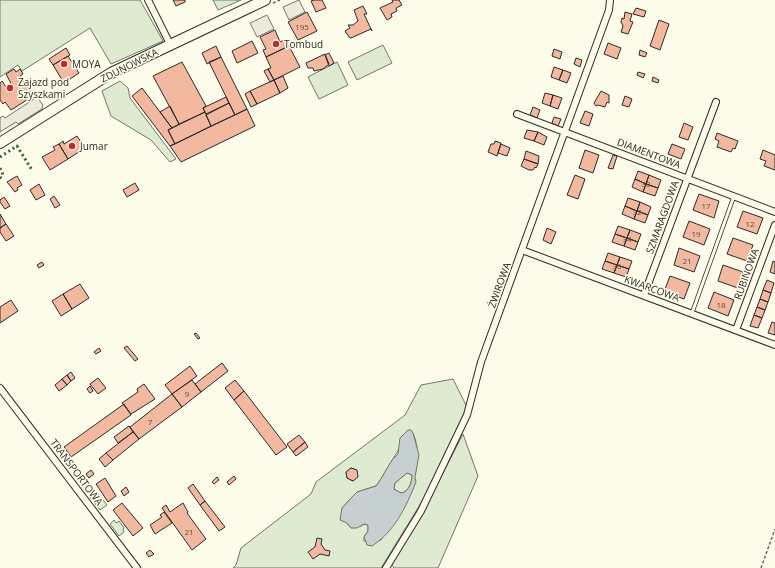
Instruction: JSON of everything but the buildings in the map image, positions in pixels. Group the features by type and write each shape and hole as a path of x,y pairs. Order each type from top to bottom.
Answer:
{"main road":[{"name":"ZDUNOWSKA","path":"0,143 86,87 170,44 268,2"}],"street":[{"path":"148,0 170,44"},
{"name":"ŻWIROWA","path":"386,568 421,511 467,415 481,362 609,10 610,0"},
{"name":"SZMARAGDOWA","path":"644,295 716,102"},
{"name":"DIAMENTOWA","path":"516,114 775,212"},
{"name":"RUBINOWA","path":"736,330 775,225"},
{"name":"KWARCOWA","path":"522,250 775,345"},
{"name":"TRANSPORTOWA","path":"0,388 137,568"}],"lane":[{"path":"692,313 734,196"}],"path":[{"path":"268,2 280,0"},
{"path":"761,568 775,528"}],"green space":[{"path":"0,0 140,0 163,41 111,64 90,28 22,71 18,65 0,77"},
{"path":"213,0 241,0 218,10"},
{"path":"383,45 392,63 357,80 348,62"},
{"path":"337,62 348,85 319,99 308,77"},
{"path":"120,81 128,88 130,98 176,159 170,162 151,140 111,116 102,91"},
{"path":"453,379 467,407 426,495 381,568 233,568 236,565 241,548 311,494 316,482 405,415 421,385","holes":["413,433 417,447 417,461 414,475 403,502 381,540 364,541 364,537 368,531 368,525 364,524 351,528 347,523 342,508 357,492 376,486 399,449","351,468 357,470 353,481 347,478 346,472"]},
{"path":"463,434 478,476 438,568 394,568 391,564 423,512"},
{"path":"407,473 412,475 411,484 406,491 401,493 394,489 395,483"},
{"path":"97,492 107,505 100,510 90,497"},
{"path":"114,520 116,523 119,521 124,528 124,532 119,536 110,524"}],"shaded area":[{"path":"299,0 305,12 289,20 283,7"},
{"path":"267,15 274,29 257,37 250,23"},
{"path":"37,97 43,105 42,109 18,124 16,122 0,132 0,118 3,116 5,118"},
{"path":"408,430 411,430 413,433 419,455 415,477 416,482 404,509 393,526 372,546 367,545 364,537 368,531 368,525 364,524 357,528 351,528 347,523 340,520 342,508 357,492 376,486 392,460 398,454 400,438","holes":["407,473 412,475 411,484 406,491 401,493 394,489 395,483"]}],"hedge":[{"path":"0,157 17,146 32,170"},
{"path":"0,168 4,177"}],"place":[{"name":"Tombud","path":"276,44"},
{"name":"MOYA","path":"64,64"},
{"name":"Zajazd pod Szyszkami","path":"10,88"},
{"name":"Jumar","path":"72,146"}]}
